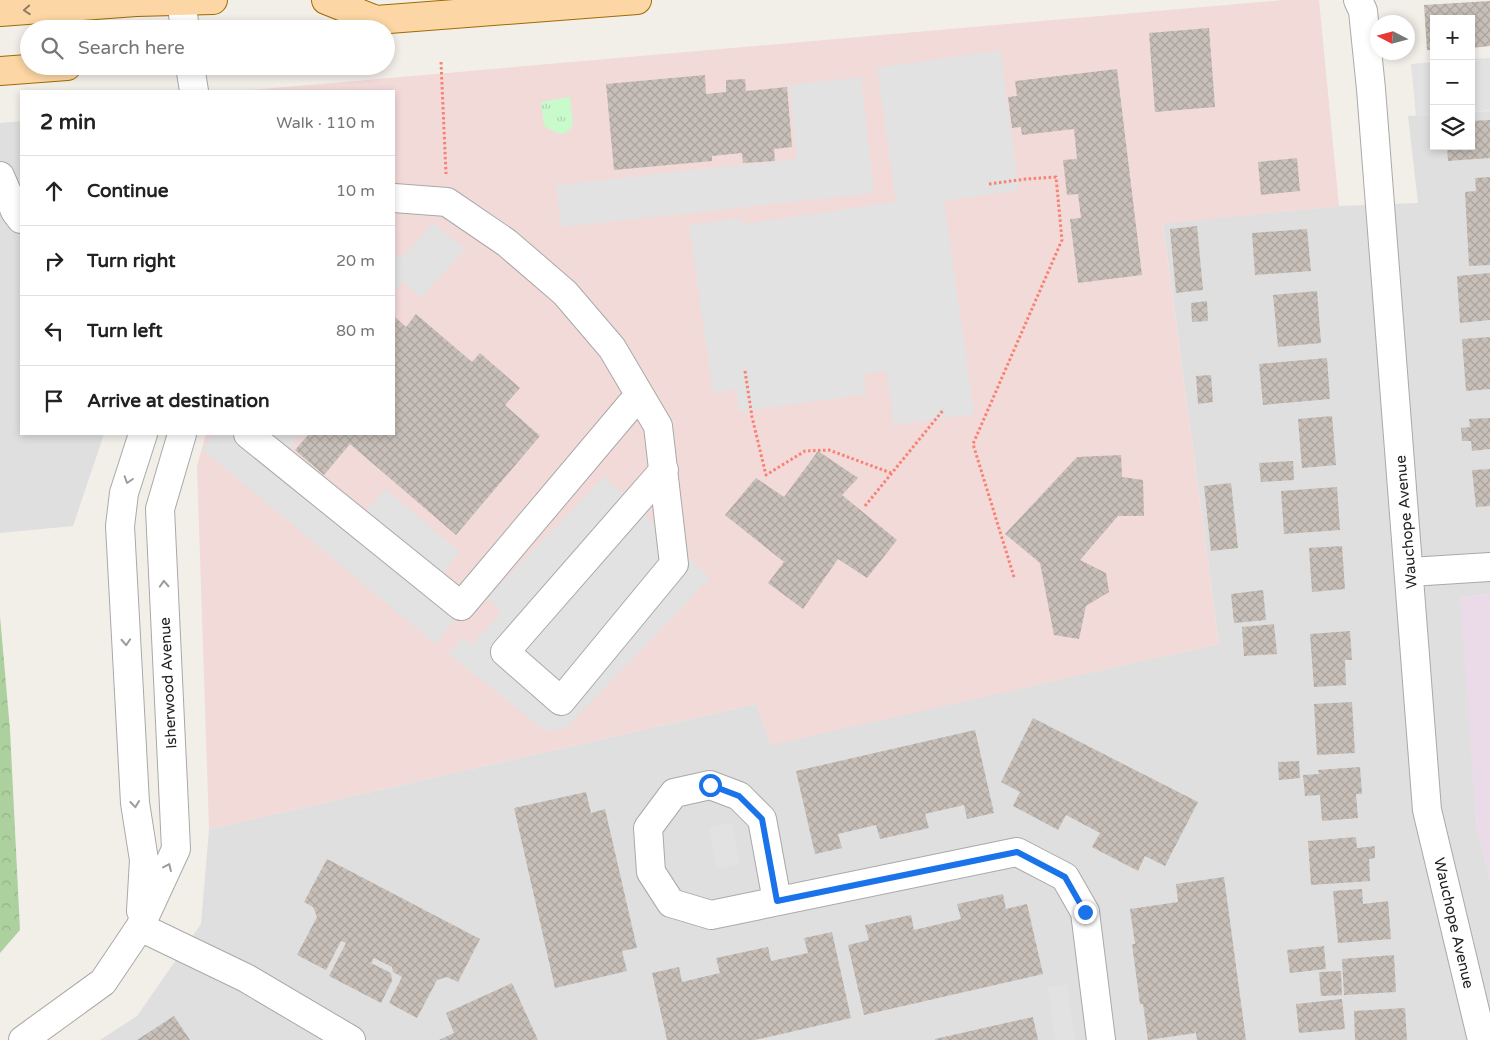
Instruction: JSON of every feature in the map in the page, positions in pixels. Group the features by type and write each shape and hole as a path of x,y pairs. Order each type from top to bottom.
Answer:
{"main road":[{"path":"0,12 136,2 213,0"},
{"path":"326,0 361,20"},
{"path":"391,20 466,7 636,0"},
{"path":"0,71 20,70"}],"street":[{"path":"181,0 184,20"},
{"name":"Wauchope Avenue","path":"1358,0 1363,11 1371,89 1427,810 1482,1040"},
{"path":"191,75 194,90"},
{"path":"0,176 15,211 20,218"},
{"path":"395,198 447,202 507,243 565,293 612,348 658,426 664,470 674,564 560,700 506,652 664,470"},
{"path":"249,435 461,606 639,395"},
{"path":"143,435 124,493 120,526 135,803 144,860 140,927 246,978 351,1040"},
{"name":"Isherwood Avenue","path":"23,1040 103,982 140,927 176,849 160,509 182,435"},
{"path":"1410,572 1490,567"},
{"path":"777,901 762,819 739,796 710,785 674,793 648,828 651,872 671,903 711,914 777,901 1017,852 1065,877 1085,912 1101,1040"}],"path":[{"path":"441,62 447,202"},
{"path":"989,184 1056,176 1062,240 973,444 1014,577"},
{"path":"745,371 752,417 766,475 804,451 828,450 892,473"},
{"path":"865,506 944,409"}],"shaded area":[{"path":"1283,0 1319,0 1339,206 1163,224 1219,644 771,745 756,704 209,829 197,466 206,435 395,435 395,90 251,90"},
{"path":"1000,50 1019,190 944,201 974,414 894,425 886,371 864,374 866,394 739,412 736,389 713,393 689,225 742,218 743,224 896,202 877,68"},
{"path":"1490,58 1490,110 1475,112 1475,59"},
{"path":"1430,62 1430,115 1416,116 1411,64"},
{"path":"861,77 874,193 561,227 556,185 797,159 789,85"},
{"path":"1490,111 1490,594 1461,597 1477,828 1490,881 1490,1040 100,1040 137,1016 201,924 209,829 756,704 771,744 1219,644 1163,223 1339,206 1418,203 1408,116 1430,115 1430,150 1475,150 1475,112"},
{"path":"20,121 20,435 104,435 73,526 0,533 0,123"},
{"path":"433,223 465,249 421,298 403,282 395,289 395,255 400,259"},
{"path":"213,435 300,435 287,451 364,514 385,489 460,552 442,574 472,599 435,644 202,449"},
{"path":"604,476 710,578 566,728 545,731 448,653 463,638 471,645 501,613 487,598"},
{"path":"1490,594 1490,881 1477,828 1460,597"},
{"path":"732,823 740,864 717,869 709,827"},
{"path":"1067,984 1075,1040 1055,1040 1048,987"}],"green space":[{"path":"570,97 573,125 566,133 559,134 544,126 541,102"},
{"path":"0,616 10,730 20,930 0,953"}],"building":[{"path":"1490,1 1490,46 1475,48 1475,15 1430,15 1430,50 1427,50 1424,5"},
{"path":"1209,28 1215,107 1155,112 1149,33"},
{"path":"1117,69 1142,275 1078,283 1070,219 1081,218 1078,194 1067,195 1063,160 1077,159 1074,129 1022,135 1021,127 1012,128 1008,97 1017,96 1015,81"},
{"path":"705,75 706,94 726,92 726,80 745,79 746,91 787,87 792,147 774,149 775,161 743,163 742,153 712,156 712,161 614,170 606,84"},
{"path":"1490,120 1490,158 1448,161 1447,150 1475,150 1475,121"},
{"path":"1297,158 1300,191 1261,195 1258,162"},
{"path":"1490,177 1490,265 1469,266 1465,192 1476,191 1475,178"},
{"path":"1197,226 1203,290 1176,293 1170,229"},
{"path":"1307,229 1311,271 1255,275 1252,233"},
{"path":"1490,273 1490,320 1460,323 1457,276"},
{"path":"1317,291 1321,343 1278,347 1273,295"},
{"path":"1207,301 1208,321 1192,322 1191,303"},
{"path":"416,314 472,362 480,353 520,388 505,405 540,436 456,535 350,444 324,475 295,450 308,435 395,435 395,317 406,327"},
{"path":"1490,337 1490,389 1466,391 1462,339"},
{"path":"1327,358 1330,399 1263,405 1259,364"},
{"path":"1211,375 1213,402 1198,404 1196,376"},
{"path":"1332,416 1336,465 1302,468 1298,419"},
{"path":"1490,418 1490,449 1472,451 1471,441 1462,441 1461,428 1470,427 1469,419"},
{"path":"818,451 858,478 842,495 897,540 867,578 838,559 803,609 768,583 784,562 725,515 756,478 784,497"},
{"path":"1121,455 1122,477 1143,480 1144,516 1118,516 1080,560 1106,573 1109,592 1086,606 1079,639 1054,635 1040,563 1005,534 1077,457"},
{"path":"1293,461 1294,480 1261,482 1259,463"},
{"path":"1490,469 1490,506 1476,507 1472,470"},
{"path":"1231,483 1238,548 1211,551 1204,486"},
{"path":"1337,487 1340,530 1284,534 1281,491"},
{"path":"1342,546 1345,589 1312,592 1309,548"},
{"path":"1263,590 1266,620 1234,623 1231,594"},
{"path":"1274,624 1277,654 1244,656 1242,627"},
{"path":"1350,631 1352,660 1345,660 1346,685 1314,687 1310,634"},
{"path":"1352,702 1355,753 1317,755 1314,704"},
{"path":"1033,718 1198,802 1165,866 1145,856 1138,871 1092,847 1100,833 1066,815 1058,830 1013,806 1020,792 1001,782"},
{"path":"975,730 994,813 967,819 964,805 925,814 929,828 880,839 876,825 838,834 842,848 815,854 796,771"},
{"path":"1299,761 1300,778 1279,780 1278,762"},
{"path":"1360,767 1362,794 1356,794 1358,818 1322,821 1320,795 1305,796 1303,775 1319,774 1318,770"},
{"path":"586,792 591,813 605,809 637,948 622,951 627,971 555,988 514,808"},
{"path":"1356,837 1357,848 1375,846 1375,858 1369,859 1370,881 1311,885 1308,841"},
{"path":"327,859 480,939 458,982 447,977 437,980 417,1018 389,1003 402,977 393,972 392,967 374,958 371,963 391,973 392,981 381,1003 329,976 346,943 341,941 326,970 297,955 317,917 313,907 304,902"},
{"path":"1224,877 1246,1040 1197,1040 1196,1033 1148,1040 1143,1004 1140,1004 1132,944 1135,944 1130,909 1178,902 1176,884"},
{"path":"1362,889 1363,904 1388,901 1391,939 1338,943 1333,891"},
{"path":"1003,894 1006,909 1027,904 1043,974 864,1015 848,945 869,940 865,925 911,915 914,930 961,919 957,904"},
{"path":"832,932 851,1018 755,1040 667,1040 652,973 679,967 682,982 720,973 716,958 768,947 771,961 808,953 804,938"},
{"path":"1324,946 1326,969 1290,973 1287,950"},
{"path":"1394,955 1396,992 1344,995 1342,959"},
{"path":"1341,971 1342,995 1321,996 1319,972"},
{"path":"512,983 538,1040 439,1040 454,1033 446,1013"},
{"path":"1342,999 1345,1029 1299,1033 1296,1004"},
{"path":"1405,1008 1407,1040 1355,1040 1354,1011"},
{"path":"174,1016 190,1040 137,1040"},
{"path":"1033,1017 1038,1040 935,1040 935,1039"}],"route":[{"path":"710,785 739,796 762,819 777,901 1017,852 1065,877 1085,912"}]}
